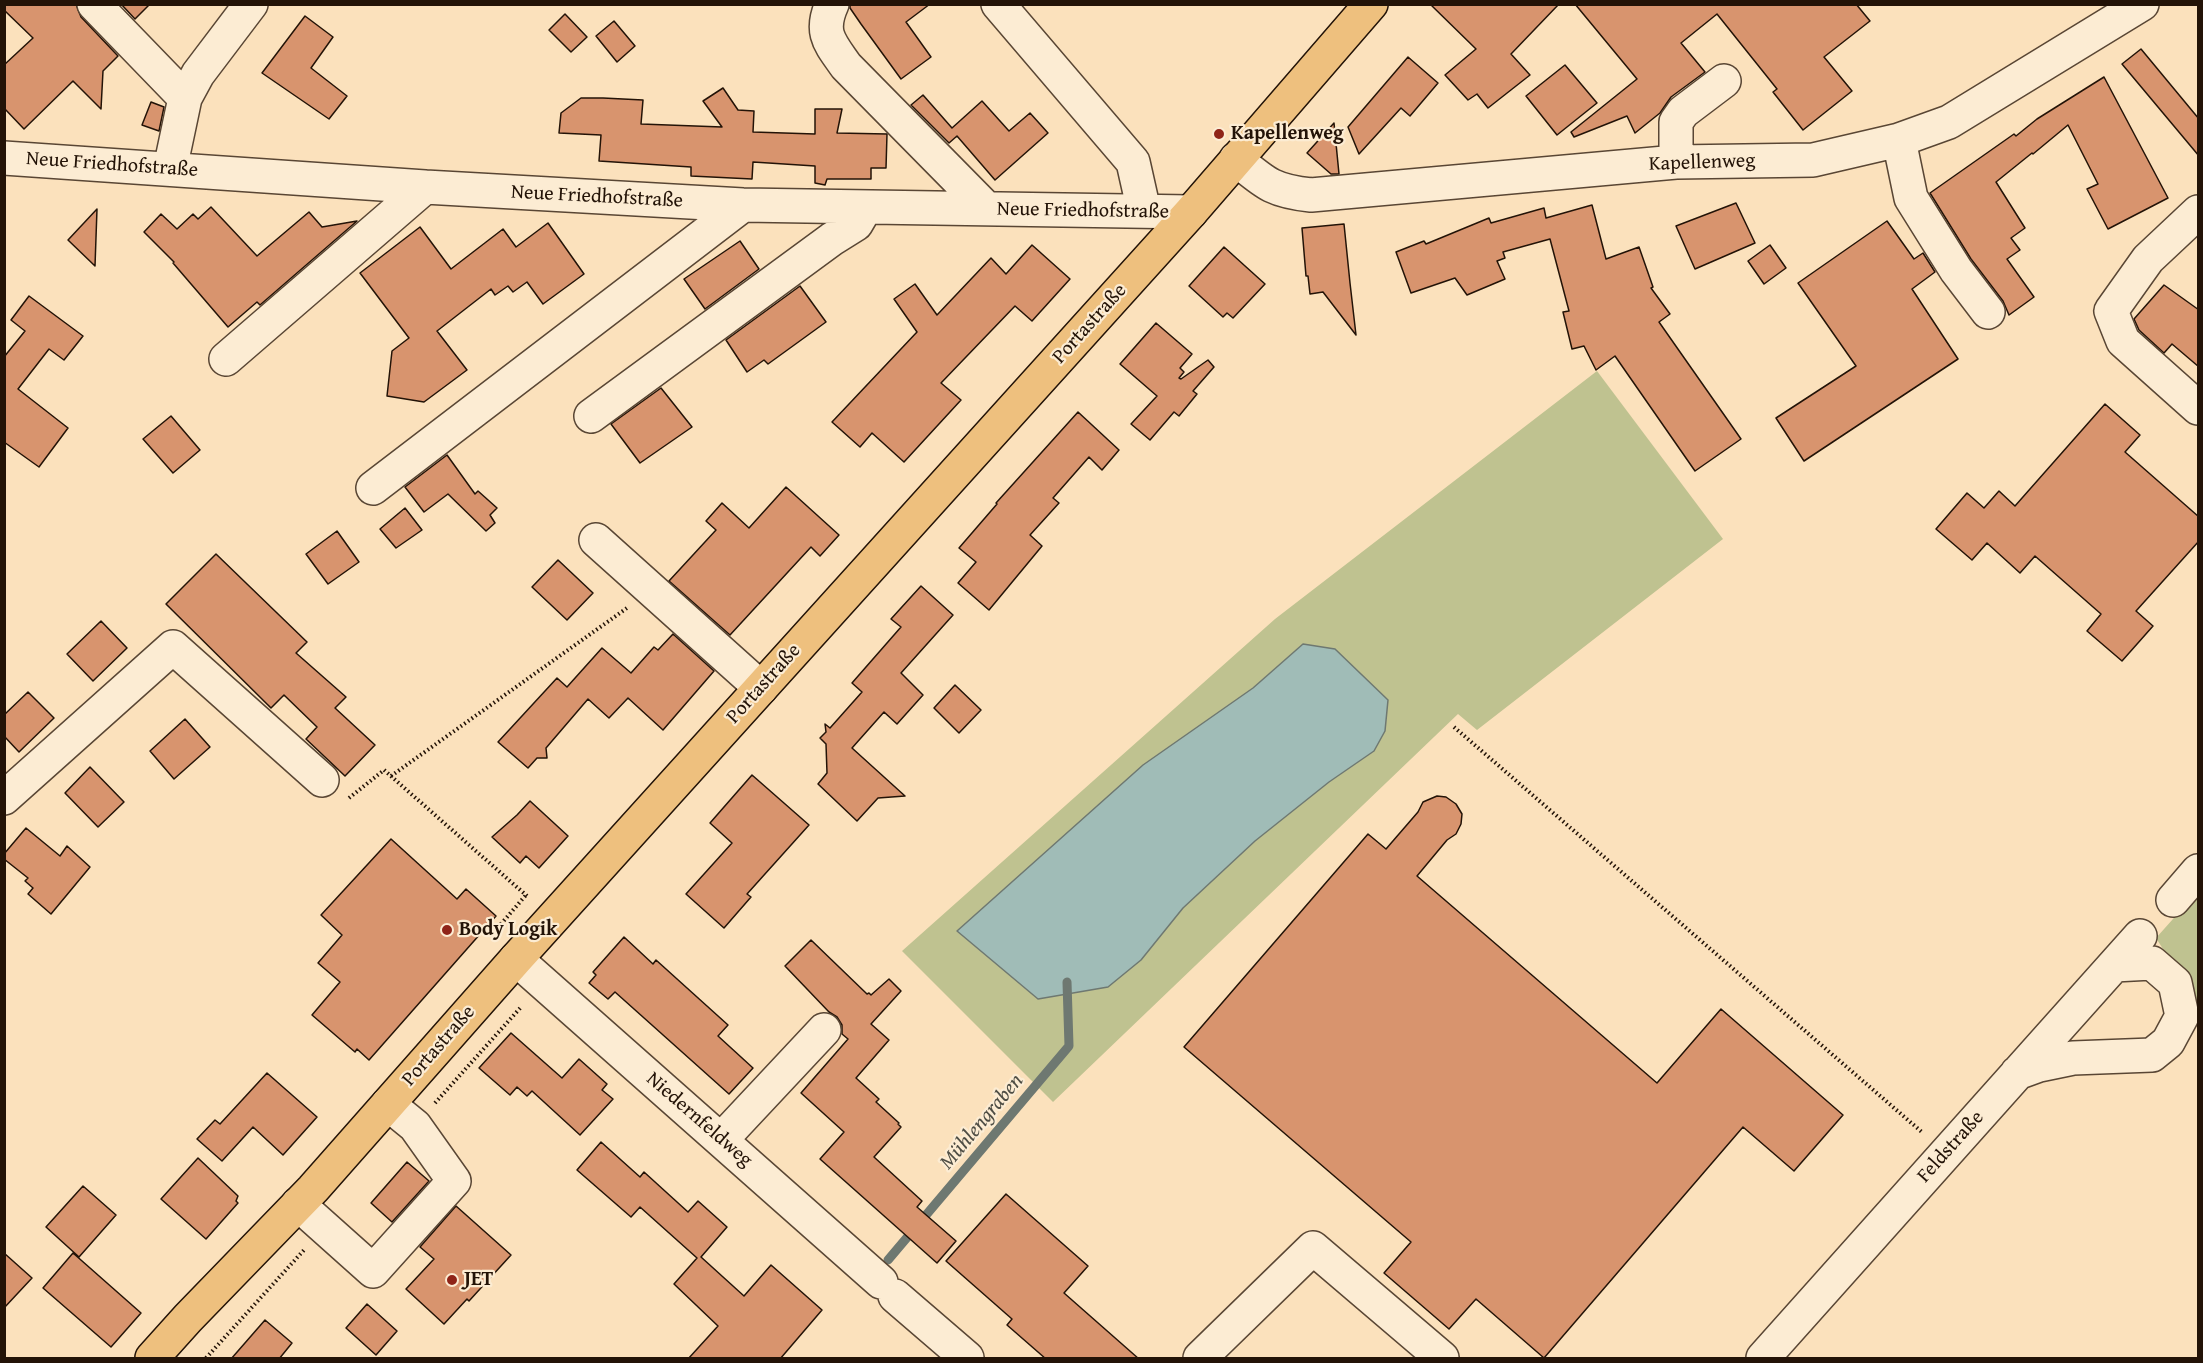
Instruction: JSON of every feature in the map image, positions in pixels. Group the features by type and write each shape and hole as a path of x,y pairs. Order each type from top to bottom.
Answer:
{"main road":[{"name":"Portastraße","path":"152,1359 188,1318 298,1204 516,959 1191,212 1371,4"}],"street":[{"path":"94,4 186,98"},
{"path":"170,169 186,98 198,74 251,4"},
{"path":"832,4 824,20 829,43 846,66 987,209"},
{"path":"998,4 1133,162 1144,211"},
{"name":"Kapellenweg","path":"1236,159 1265,184 1287,193 1311,195 1676,162 1813,160 1899,140 1949,122 2142,4"},
{"path":"1676,162 1676,122 1683,112 1724,81"},
{"path":"1899,140 1911,198 1956,270 1988,312"},
{"name":"Neue Friedhofstraße","path":"4,158 425,187 743,205 1191,212"},
{"path":"226,359 425,187"},
{"path":"373,488 743,205"},
{"path":"591,416 832,239 856,224 866,207"},
{"path":"2199,212 2148,259 2111,310 2123,341 2199,408"},
{"path":"596,540 761,688"},
{"path":"4,798 173,647 322,780"},
{"path":"2173,900 2199,871"},
{"name":"Feldstraße","path":"1763,1359 2140,936"},
{"name":"Niedernfeldweg","path":"516,959 967,1359"},
{"path":"2017,1073 2039,1065 2073,1058 2152,1054 2168,1042 2182,1016 2175,983 2152,963 2114,965"},
{"path":"722,1140 824,1030"},
{"path":"298,1204 373,1271 454,1180 415,1126 388,1104"},
{"path":"1200,1359 1313,1248 1442,1359"}],"path":[{"path":"391,776 652,590"},
{"path":"1454,727 1945,1153"},
{"path":"322,780 344,802 384,770 553,919"}],"green space":[{"path":"1597,371 1723,539 1477,730 1458,714 1053,1102 902,951 1275,619","holes":["1303,644 1335,649 1388,700 1385,731 1374,751 1329,782 1255,841 1183,908 1141,960 1066,994 1038,999 957,931 1061,840 1253,688"]},
{"path":"2198,891 2198,1004 2156,938"}],"water":[{"path":"1303,644 1335,649 1388,700 1385,731 1374,751 1329,782 1255,841 1183,908 1141,960 1108,987 1038,999 957,931 1143,765 1253,688"}],"building":[{"path":"4,4 76,4 81,17 118,56 103,71 101,109 73,81 24,129 4,108 4,65 33,38 4,10"},
{"path":"121,4 150,4 135,19"},
{"path":"850,4 930,4 906,22 931,57 901,79 850,8"},
{"path":"1430,4 1559,4 1511,54 1530,75 1488,108 1477,94 1468,100 1445,75 1476,49"},
{"path":"1575,4 1856,4 1870,21 1824,57 1852,91 1803,130 1773,92 1777,89 1717,14 1681,43 1705,72 1671,97 1660,113 1635,133 1627,116 1574,137 1571,132 1637,79"},
{"path":"565,14 587,37 571,52 549,30"},
{"path":"305,16 333,37 311,68 347,96 329,119 262,73"},
{"path":"614,21 635,46 617,62 596,36"},
{"path":"2141,49 2199,119 2199,156 2122,64"},
{"path":"1408,57 1438,83 1410,116 1401,108 1359,154 1348,127"},
{"path":"1565,65 1597,103 1557,135 1526,96"},
{"path":"2104,77 2168,198 2108,229 2087,189 2098,184 2068,125 1996,182 2025,228 2011,238 2020,250 2007,259 2034,297 2009,315 2003,301 1971,259 1930,193 2014,134 2016,136 2037,119"},
{"path":"723,88 738,110 754,111 753,132 815,134 815,109 842,109 837,133 887,134 886,168 871,168 871,179 827,179 825,185 815,183 815,166 753,162 752,179 691,176 691,167 599,161 601,135 559,133 561,113 581,98 643,100 641,124 722,127 703,101"},
{"path":"923,95 952,128 982,101 1009,131 1030,113 1048,133 995,180 957,136 949,143 911,105"},
{"path":"151,102 164,107 159,131 142,125"},
{"path":"1334,123 1339,174 1331,174 1307,153"},
{"path":"1736,203 1755,243 1695,269 1676,226"},
{"path":"1592,205 1606,259 1639,247 1653,287 1651,288 1670,314 1659,322 1741,439 1695,471 1615,356 1596,370 1584,346 1572,349 1563,312 1569,311 1550,239 1503,252 1505,258 1497,261 1505,279 1467,295 1455,278 1411,293 1396,252 1424,241 1426,244 1489,218 1491,223 1544,208 1546,218"},
{"path":"211,207 257,256 309,212 322,227 357,221 260,305 257,302 228,327 174,262 144,232 161,214 177,229 193,214 198,219"},
{"path":"97,209 95,266 68,240"},
{"path":"1887,221 1914,259 1923,253 1935,272 1912,289 1958,359 1804,461 1776,418 1856,366 1798,283"},
{"path":"548,223 584,274 543,304 527,282 513,292 508,286 495,295 491,289 437,331 467,370 424,402 387,396 392,351 409,338 360,273 420,227 451,269 503,229 516,247"},
{"path":"1344,224 1356,335 1323,292 1310,294 1308,276 1306,276 1302,228"},
{"path":"740,241 759,269 705,309 684,279"},
{"path":"1032,245 1070,279 1032,321 1015,306 941,383 961,400 904,462 872,433 860,447 832,422 917,332 894,299 915,284 937,315 991,258 1006,274"},
{"path":"1770,245 1786,268 1764,284 1748,261"},
{"path":"1224,247 1265,284 1233,318 1227,313 1223,317 1189,286"},
{"path":"2164,285 2199,310 2199,367 2172,344 2164,353 2139,330 2134,319"},
{"path":"800,286 826,322 768,364 764,360 747,372 726,340"},
{"path":"29,296 83,336 64,360 49,349 18,389 68,428 39,467 4,442 4,357 25,331 11,320"},
{"path":"1156,323 1192,354 1180,368 1184,372 1179,378 1181,379 1208,360 1214,367 1193,391 1197,394 1179,416 1174,412 1150,440 1131,424 1157,396 1120,364"},
{"path":"661,388 692,427 640,463 611,424"},
{"path":"2105,404 2140,435 2125,452 2199,517 2199,541 2136,611 2153,626 2122,661 2087,631 2101,614 2035,556 2020,573 1987,543 1972,560 1936,529 1967,493 1984,508 1999,491 2015,506"},
{"path":"1078,412 1119,450 1102,470 1089,457 1053,498 1059,503 1030,535 1042,546 989,610 958,583 976,562 959,548"},
{"path":"171,416 200,450 173,473 143,439"},
{"path":"447,455 475,494 478,491 497,508 490,515 495,523 486,531 448,494 424,512 405,487"},
{"path":"786,487 839,535 820,556 811,547 730,635 669,581 716,530 706,521 722,503 749,528"},
{"path":"405,508 422,530 396,548 380,529"},
{"path":"337,531 359,562 328,584 306,554"},
{"path":"216,554 307,642 296,653 346,697 335,708 375,745 345,776 306,739 317,727 284,695 271,708 166,604"},
{"path":"558,560 593,593 567,620 532,587"},
{"path":"921,586 953,615 901,673 923,695 897,724 884,712 852,748 905,796 878,798 857,821 818,784 827,773 826,744 820,738 826,732 825,724 830,728 862,692 852,683 901,627 891,619"},
{"path":"101,621 127,648 93,681 67,654"},
{"path":"673,634 714,671 663,730 628,698 609,718 588,699 546,748 547,758 537,758 528,768 498,742 557,678 567,687 602,648 631,673 654,647 658,650"},
{"path":"955,685 981,710 959,733 934,708"},
{"path":"28,692 54,718 19,752 4,736 4,715"},
{"path":"185,719 210,747 174,779 150,751"},
{"path":"90,767 124,802 98,827 65,793"},
{"path":"752,775 809,825 747,894 751,897 724,928 686,894 732,843 710,823"},
{"path":"1437,796 1446,797 1456,804 1462,814 1461,824 1456,834 1447,840 1417,876 1657,1083 1721,1009 1843,1115 1794,1171 1743,1127 1544,1358 1476,1299 1449,1329 1384,1273 1411,1242 1184,1047 1368,834 1386,849 1418,812 1423,802"},
{"path":"530,801 568,836 539,868 526,856 520,863 492,837"},
{"path":"26,828 60,856 67,846 90,867 51,914 28,894 33,888 25,881 28,878 4,859 4,854"},
{"path":"391,839 457,899 466,889 496,916 369,1060 357,1049 355,1052 312,1015 340,982 318,963 342,935 321,915"},
{"path":"624,937 653,964 656,960 728,1025 718,1036 753,1068 729,1094 615,992 608,999 589,983 596,975 593,972"},
{"path":"811,940 867,994 871,995 889,979 901,991 871,1024 889,1040 856,1078 879,1099 876,1102 901,1127 874,1157 922,1201 917,1207 956,1241 937,1263 820,1159 844,1132 801,1093 848,1039 842,1034 842,1025 837,1017 829,1012 785,966"},
{"path":"511,1033 562,1078 579,1059 607,1084 602,1090 613,1099 580,1135 532,1091 527,1096 517,1087 510,1095 479,1068"},
{"path":"267,1073 317,1117 283,1155 253,1127 222,1161 197,1139 215,1120 220,1124"},
{"path":"601,1142 640,1177 644,1172 688,1212 698,1201 727,1227 701,1257 744,1296 771,1265 822,1310 780,1359 688,1359 718,1326 674,1284 697,1258 640,1207 631,1217 577,1170"},
{"path":"198,1158 238,1196 236,1201 238,1203 206,1239 161,1199"},
{"path":"407,1162 429,1181 392,1222 371,1203"},
{"path":"83,1186 116,1215 79,1257 46,1227"},
{"path":"1006,1194 1088,1266 1064,1293 1139,1359 1046,1359 1007,1325 1012,1319 946,1261"},
{"name":"JET","path":"456,1206 511,1255 469,1301 467,1299 444,1324 406,1289 434,1259 420,1247"},
{"path":"4,1253 32,1278 4,1308"},
{"path":"73,1253 141,1313 111,1347 43,1288"},
{"path":"367,1304 397,1331 376,1355 346,1328"},
{"path":"265,1320 292,1343 279,1359 231,1359"}],"waterway":[{"name":"Mühlengraben","path":"888,1260 1069,1046 1067,982"}],"place":[{"name":"Kapellenweg","path":"1219,134"},
{"name":"Body Logik","path":"447,930"},
{"name":"JET","path":"452,1280"}]}
